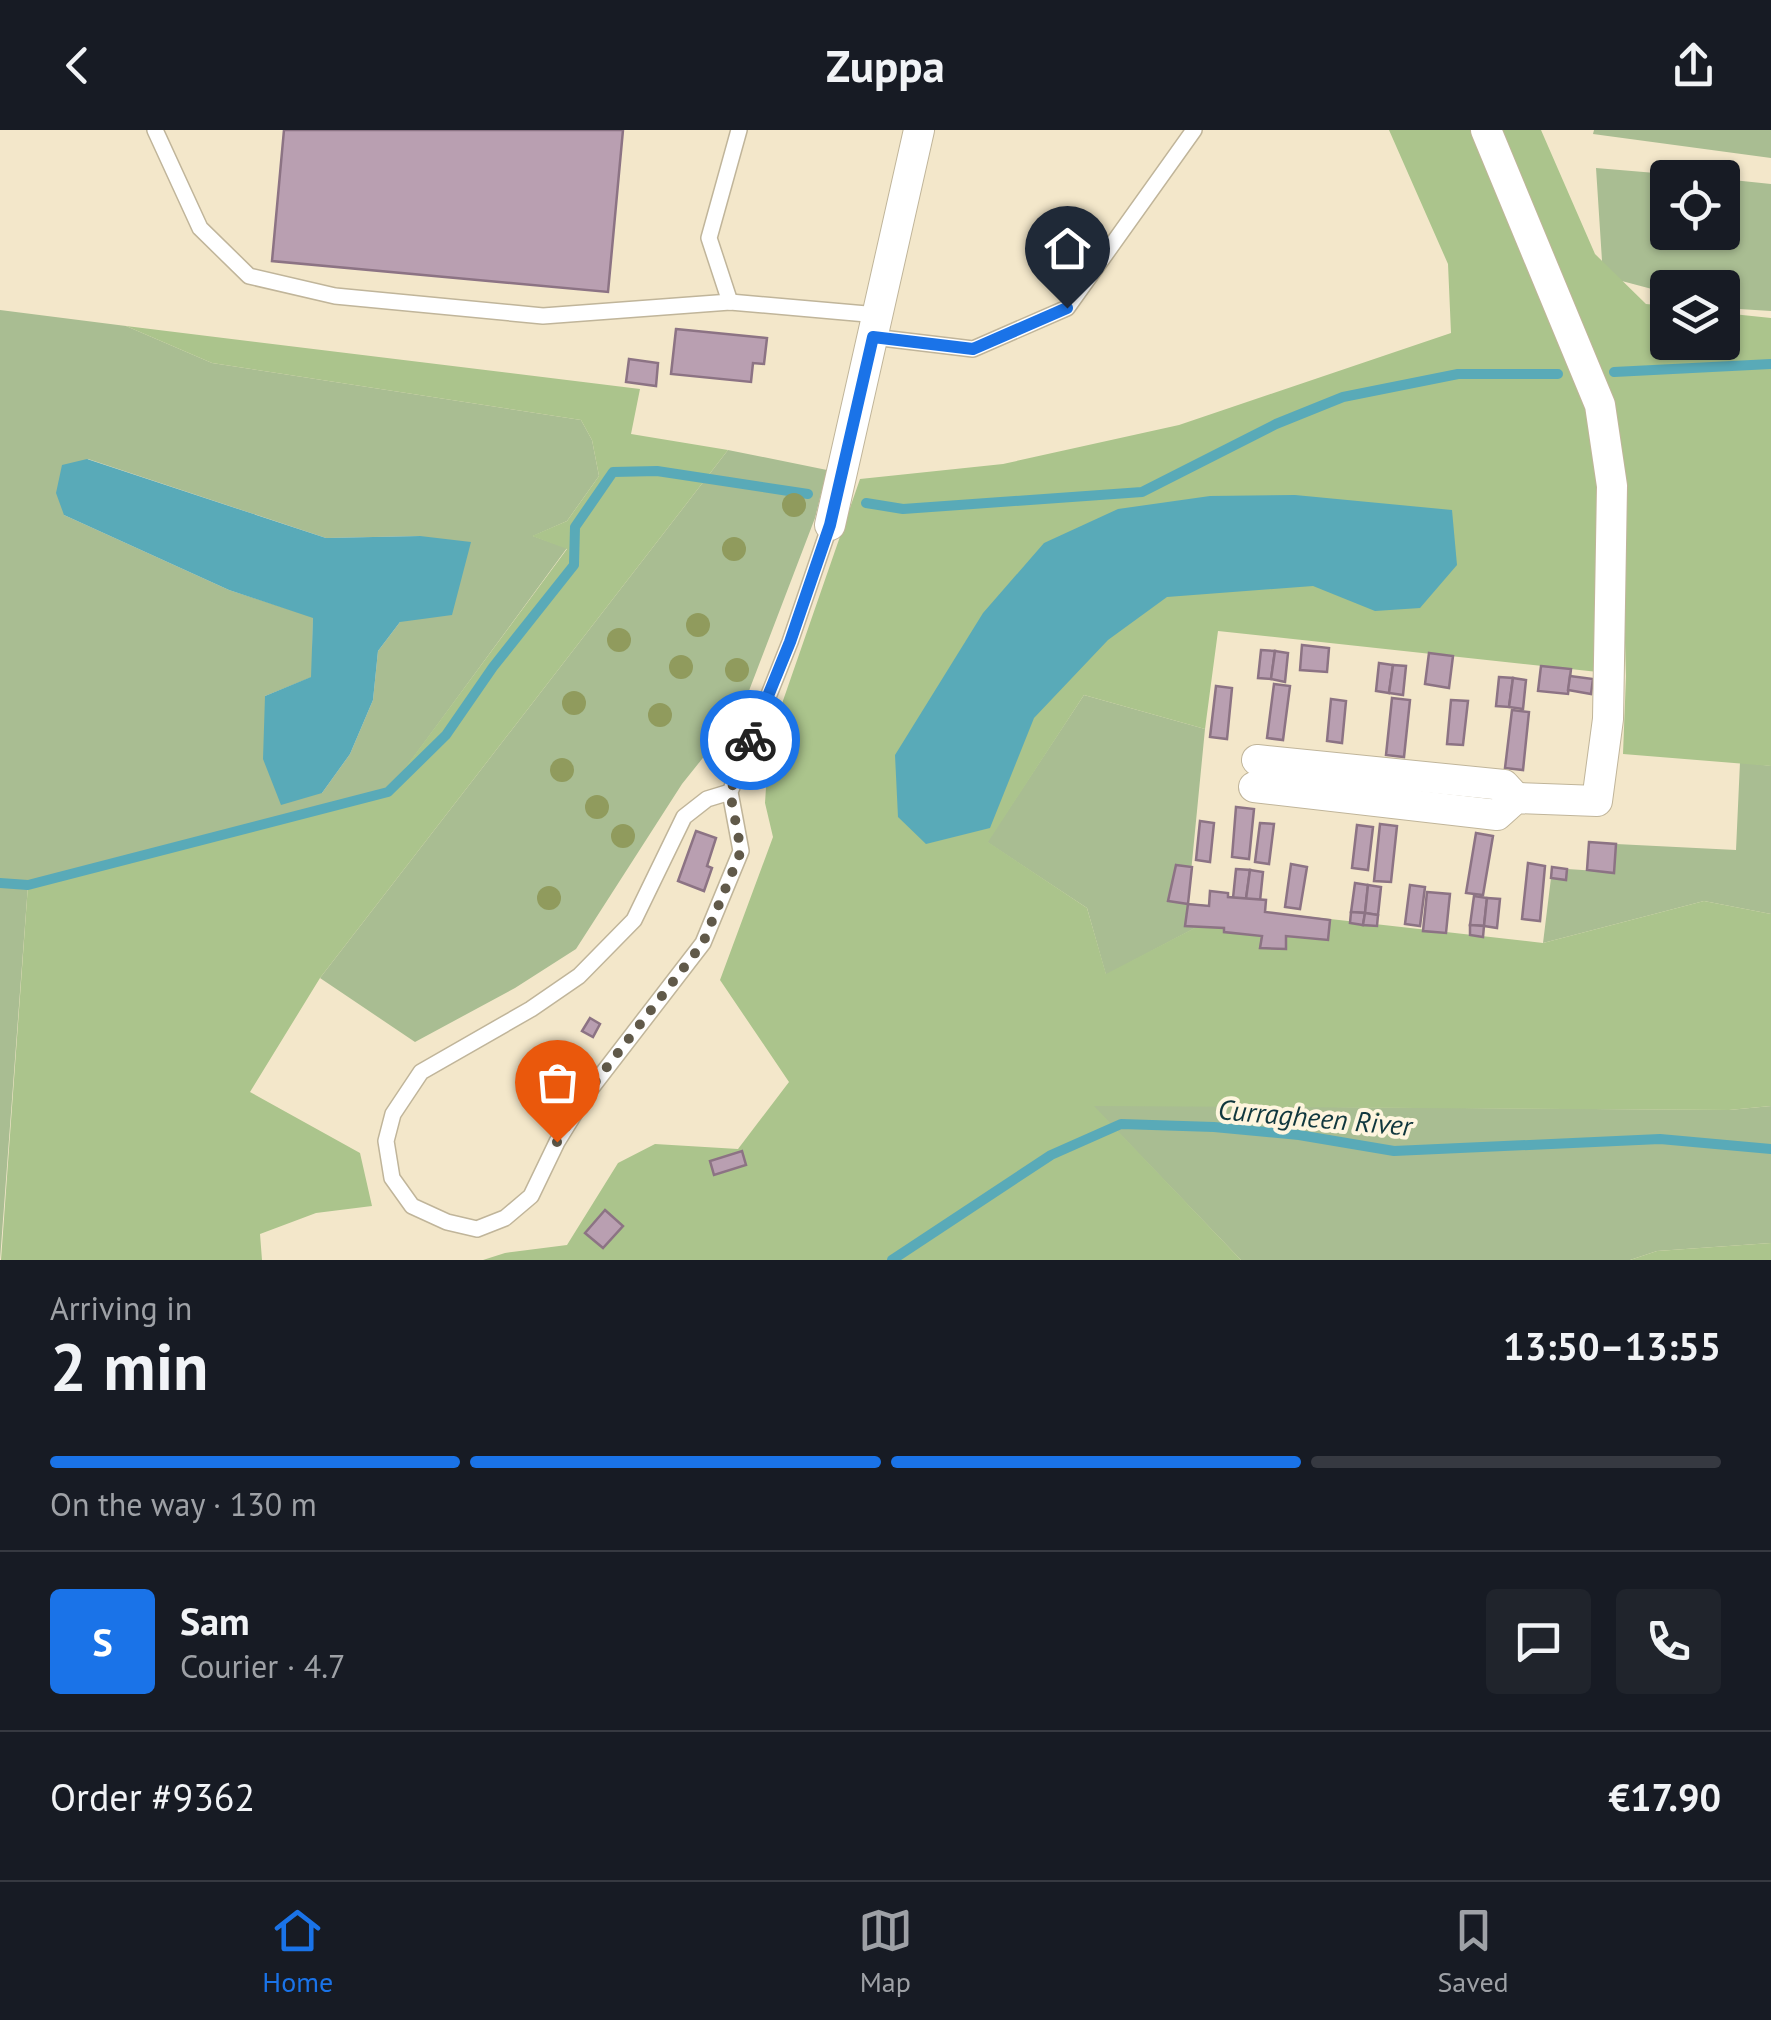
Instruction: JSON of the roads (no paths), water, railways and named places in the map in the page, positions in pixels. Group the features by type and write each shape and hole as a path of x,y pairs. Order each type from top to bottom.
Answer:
{"street":[{"path":"830,525 919,130"},
{"path":"1255,774 1504,785 1516,798 1597,801 1608,719 1612,486 1600,405 1486,130"}],"lane":[{"path":"155,130 200,228 248,276 335,296 544,316 730,302 876,326 973,349 1067,308 1194,130"},
{"path":"730,302 709,238 739,130"},
{"path":"730,792 708,799 684,816 634,920 579,976 531,1009 421,1072 393,1114 386,1141 392,1178 412,1206 447,1222 477,1229 505,1218 531,1196 586,1094 703,943 741,851 730,792 790,642 830,525"}],"water":[{"path":"87,459 326,538 420,536 471,542 452,615 400,622 378,651 373,700 350,754 322,793 281,805 263,759 265,696 311,677 313,618 229,590 64,515 56,493 62,465"},
{"path":"1295,495 1452,510 1457,565 1420,608 1375,611 1313,586 1167,597 1108,640 1034,718 990,828 926,844 898,817 895,755 983,613 1044,543 1118,509 1210,496"}],"waterway":[{"path":"1614,372 1771,364"},
{"path":"866,503 903,509 1142,492 1276,424 1343,397 1458,374 1558,374"},
{"path":"0,883 28,885 388,792 446,735 493,667 574,565 575,527 613,472 657,471 808,494"},
{"name":"Curragheen River","path":"892,1260 1051,1155 1121,1124 1299,1135 1394,1151 1660,1139 1771,1149"}]}
